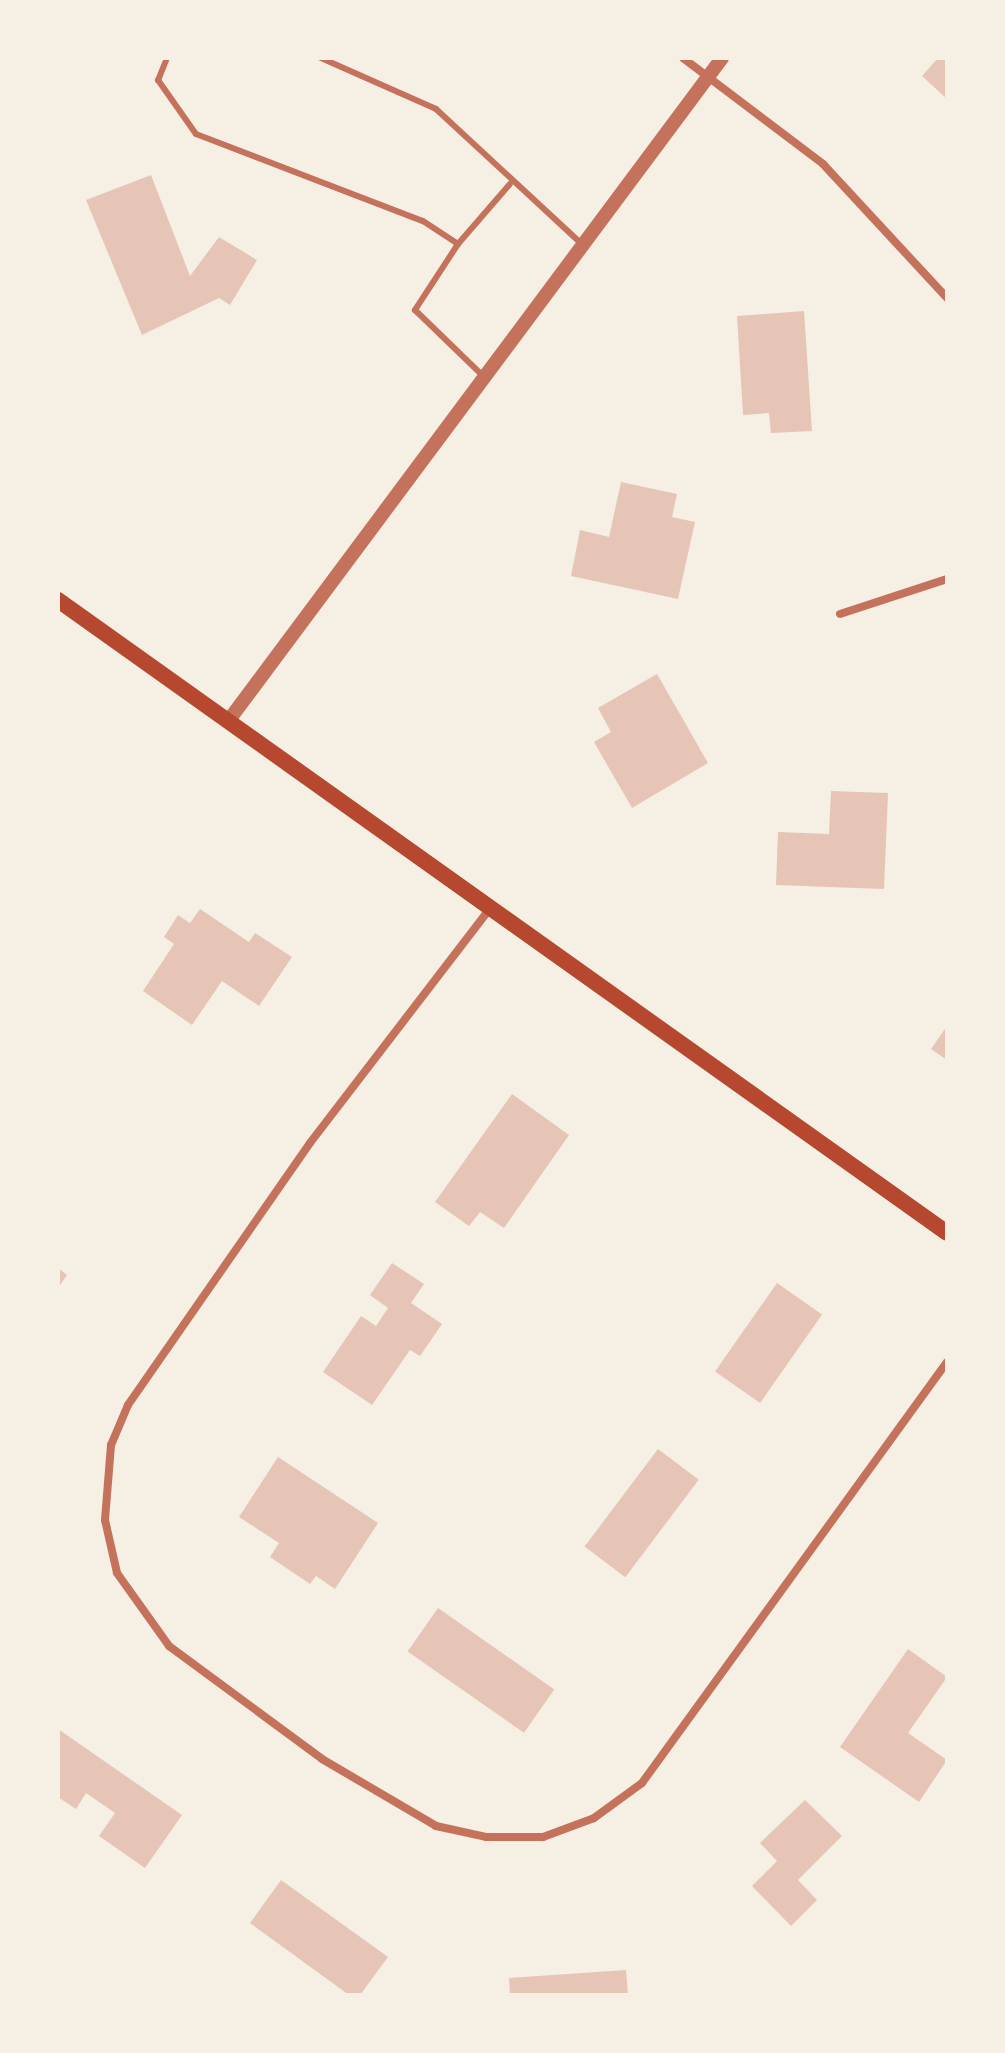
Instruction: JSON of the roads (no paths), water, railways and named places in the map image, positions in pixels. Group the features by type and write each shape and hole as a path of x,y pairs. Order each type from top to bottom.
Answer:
{"main road":[{"path":"58,600 229,720 488,911 947,1233"}],"street":[{"path":"683,58 823,164 947,298"},
{"path":"229,720 722,58"},
{"path":"840,614 947,579"},
{"path":"488,911 156,1357 111,1445 105,1520 117,1573 149,1624 322,1759 436,1826 486,1837 543,1837 594,1818 642,1783 947,1362"}],"lane":[{"path":"167,58 158,80 196,134 423,221 458,244"},
{"path":"321,58 436,109 510,184 582,244"},
{"path":"483,376 415,310 458,244 510,184"}]}
